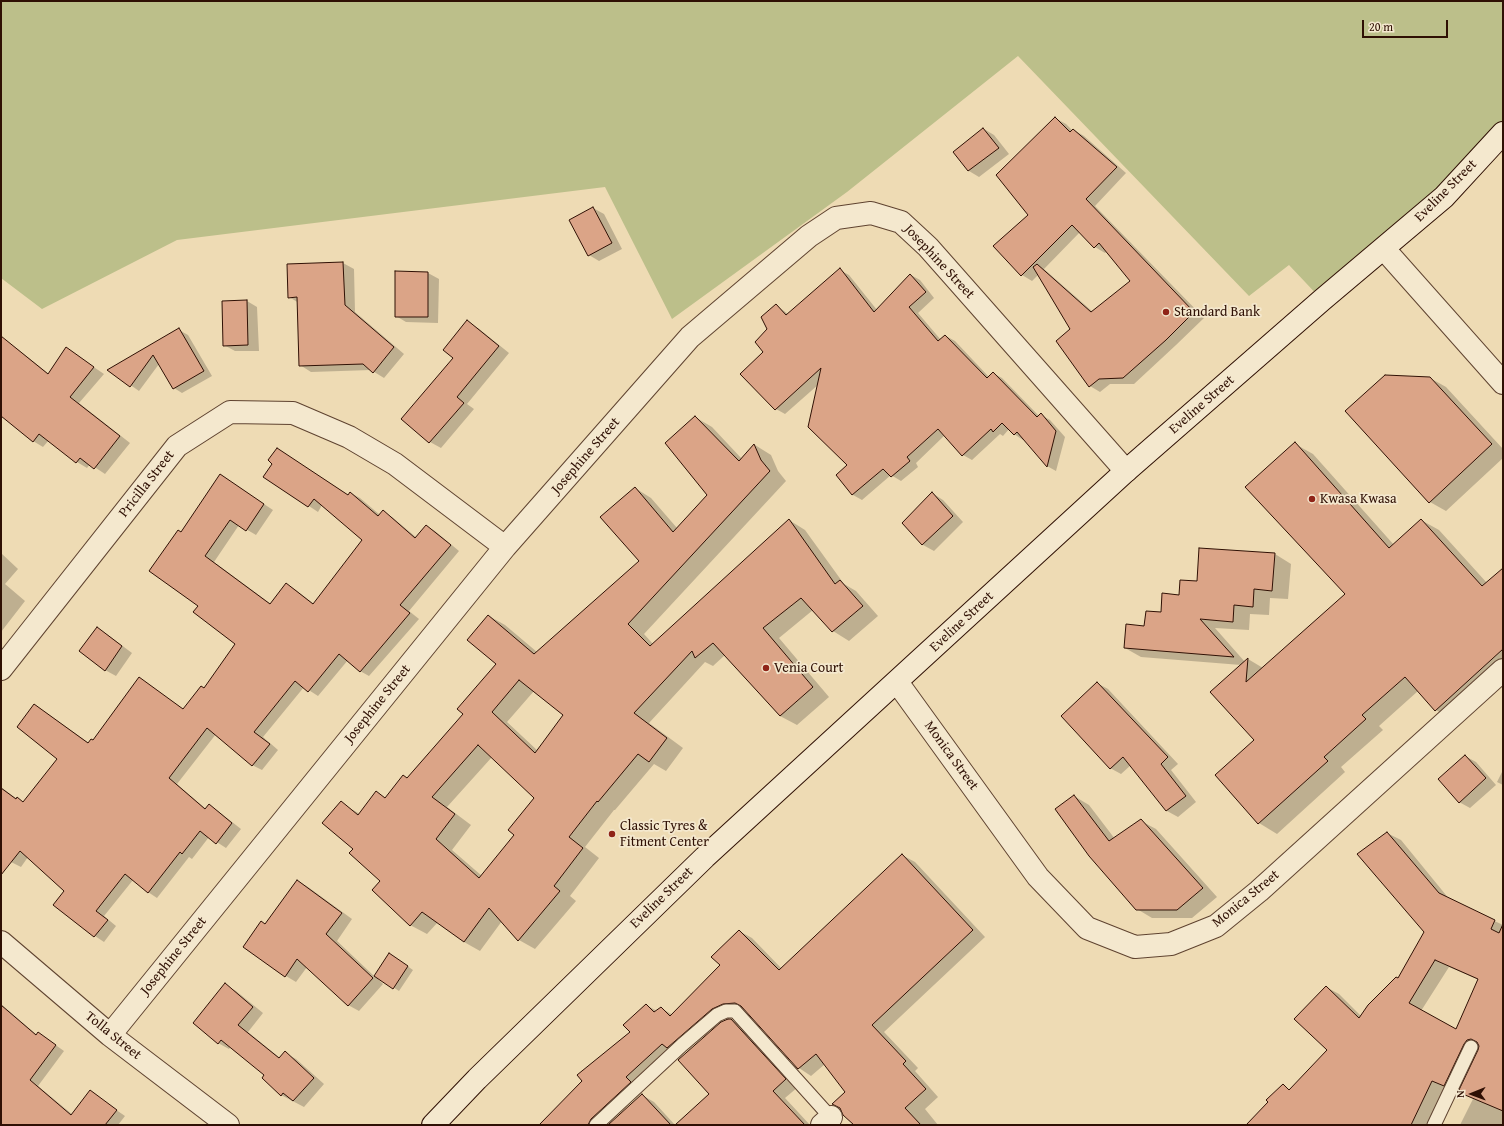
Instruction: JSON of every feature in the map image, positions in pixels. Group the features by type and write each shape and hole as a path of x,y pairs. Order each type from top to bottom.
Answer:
{"street":[{"name":"Eveline Street","path":"433,1125 477,1079 705,857 1126,471 1322,300 1444,197 1503,133"},
{"name":"Josephine Street","path":"110,1035 505,547 690,337 809,236 836,218 871,213 901,222 928,247 1126,471"},
{"path":"1384,249 1503,383"},
{"name":"Pricilla Street","path":"1,669 177,446 230,412 293,413 349,437 395,464 505,547"},
{"name":"Monica Street","path":"897,682 1038,877 1087,928 1135,947 1171,944 1216,926 1259,891 1503,670"},
{"name":"Tolla Street","path":"1,942 110,1035 228,1125"}],"lane":[{"path":"596,1125 682,1045 717,1015 726,1011 735,1012 830,1122"},
{"path":"1434,1125 1471,1047"}],"green space":[{"path":"1,1 1503,1 1503,133 1322,300 1289,265 1249,296 1018,56 847,192 672,319 605,187 177,240 42,309 1,278"}],"building":[{"path":"1055,117 1070,132 1073,129 1117,167 1086,199 1194,312 1166,340 1123,378 1099,379 1089,387 1056,341 1070,329 1033,267 1037,264 1091,312 1130,281 1099,243 1094,248 1072,225 1021,276 993,246 1028,215 996,175"},
{"path":"983,128 999,148 968,171 953,152"},
{"path":"593,207 612,243 588,256 569,220"},
{"path":"343,262 345,305 394,347 373,373 363,364 299,366 297,297 288,298 287,264"},
{"path":"840,268 874,312 910,274 926,292 909,307 938,341 945,335 987,378 993,372 1037,417 1041,413 1056,431 1047,467 1017,432 1014,435 1002,423 993,432 991,429 962,456 938,429 907,457 910,461 891,477 883,469 852,495 836,475 847,465 808,427 821,368 775,410 740,374 763,352 755,342 767,329 761,317 776,304 786,315"},
{"path":"395,271 428,272 428,317 395,317"},
{"path":"247,300 248,345 223,346 222,301"},
{"path":"467,320 499,346 457,397 464,403 429,443 401,419 453,358 443,350"},
{"path":"179,328 204,371 173,389 153,355 130,387 107,370"},
{"path":"1,336 48,374 66,347 94,367 70,397 120,436 94,469 80,458 76,463 39,434 33,442 1,416"},
{"path":"1385,375 1430,377 1492,444 1429,503 1345,411"},
{"path":"695,416 739,461 754,444 761,460 770,471 628,624 650,646 789,519 835,584 840,580 863,606 832,632 801,598 763,628 813,687 780,716 713,643 695,658 692,651 634,713 667,738 649,762 638,754 598,802 597,801 569,837 583,848 554,886 560,891 518,941 489,908 464,942 422,912 410,926 372,890 380,881 349,853 353,849 322,823 341,801 358,815 376,791 385,798 403,775 407,778 463,714 457,709 496,664 467,640 488,615 534,654 639,561 600,517 635,487 673,532 707,495 665,443","holes":["519,680 563,715 535,753 492,712","478,745 534,798 508,830 514,835 479,878 436,839 455,814 432,797"]},
{"path":"1295,442 1389,548 1421,519 1482,586 1503,568 1503,649 1435,711 1405,677 1362,715 1366,719 1324,757 1328,761 1258,824 1215,775 1254,740 1210,692 1248,658 1246,682 1345,594 1245,487"},
{"path":"277,448 348,495 350,492 378,516 383,510 415,538 426,525 451,545 400,605 410,613 360,672 339,654 308,692 295,681 254,732 270,744 252,766 207,728 169,778 205,809 209,804 232,823 216,844 200,831 182,854 180,852 148,893 125,874 96,911 108,920 94,937 53,905 64,891 20,851 1,875 1,788 16,799 17,797 23,802 57,759 17,727 34,704 88,743 91,739 93,740 139,677 183,709 201,686 204,688 235,644 193,612 198,606 149,571 178,530 181,532 220,474 264,504 246,531 230,520 205,556 270,604 286,583 313,604 362,540 314,499 308,507 263,477 272,464 268,460"},
{"path":"932,492 953,516 922,545 902,523"},
{"path":"1199,548 1275,553 1272,591 1254,589 1253,607 1234,605 1233,622 1200,619 1234,657 1124,648 1126,624 1144,626 1146,611 1161,612 1162,593 1179,595 1180,580 1197,581"},
{"path":"97,627 122,646 105,671 79,651"},
{"path":"1097,682 1168,757 1161,764 1186,796 1166,811 1123,757 1110,769 1061,716"},
{"path":"1465,755 1486,778 1459,803 1438,779"},
{"path":"1074,795 1109,841 1141,819 1203,888 1177,910 1136,910 1089,856 1055,809"},
{"path":"1387,832 1439,893 1495,920 1491,929 1499,933 1503,924 1503,1111 1458,1092 1479,1046 1477,1042 1471,1039 1467,1040 1464,1044 1444,1086 1432,1081 1411,1125 1246,1125 1268,1102 1266,1100 1283,1084 1289,1090 1327,1050 1294,1019 1326,986 1359,1018 1368,1005 1396,977 1398,978 1424,932 1357,854","holes":["1435,960 1478,979 1456,1029 1409,1003"]},
{"path":"902,854 973,930 872,1025 906,1061 903,1064 926,1089 905,1108 921,1125 854,1125 843,1115 840,1108 832,1104 845,1092 816,1054 798,1069 741,1006 735,1003 723,1004 712,1009 667,1048 662,1044 626,1077 631,1082 591,1119 588,1125 539,1125 582,1081 577,1075 630,1032 623,1025 646,1004 654,1012 661,1007 670,1016 720,965 711,957 739,930 779,970"},
{"path":"297,880 342,913 326,934 373,978 348,1006 297,959 285,977 243,947 261,921 265,924"},
{"path":"389,953 408,966 393,989 374,976"},
{"path":"225,983 253,1007 238,1025 279,1058 285,1051 314,1078 293,1101 283,1093 281,1096 262,1078 264,1075 221,1040 218,1044 193,1023"},
{"path":"1,1005 36,1035 38,1032 56,1045 30,1080 71,1115 90,1090 117,1110 105,1125 1,1125"},
{"path":"731,1019 786,1079 773,1091 805,1125 675,1125 709,1094 678,1060 721,1022"},
{"path":"642,1094 671,1125 608,1125"}],"place":[{"name":"Standard Bank","path":"1166,312"},
{"name":"Kwasa Kwasa","path":"1312,499"},
{"name":"Venia Court","path":"766,668"},
{"name":"Classic Tyres & Fitment Center","path":"612,834"}]}
